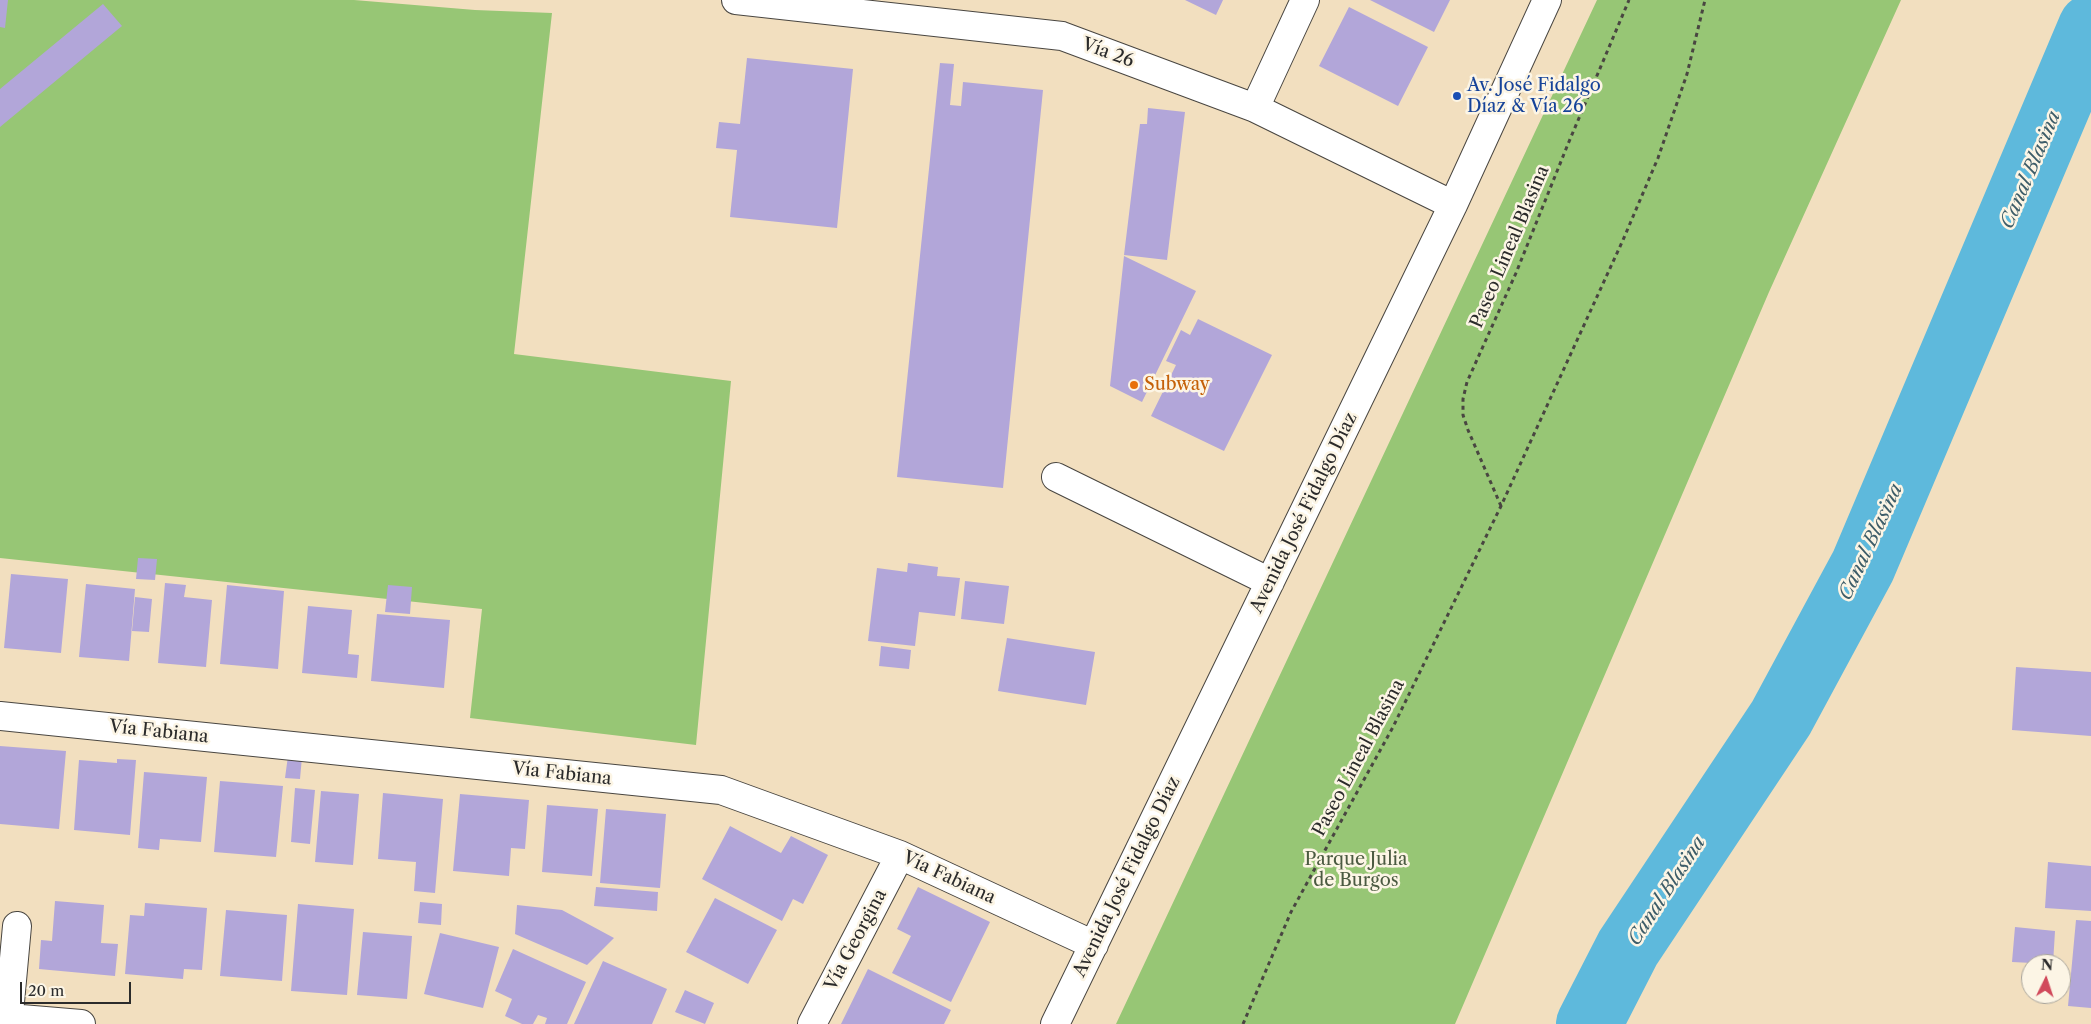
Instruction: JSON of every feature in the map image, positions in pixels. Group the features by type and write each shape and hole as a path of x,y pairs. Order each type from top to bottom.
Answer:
{"street":[{"name":"Vía 26","path":"736,0 1062,36 1255,108 1453,205"},
{"path":"1255,108 1305,0"},
{"name":"Avenida José Fidalgo Díaz","path":"1055,1024 1453,205 1547,0"},
{"path":"1056,477 1270,582"},
{"name":"Vía Fabiana","path":"0,716 722,790 900,855 1094,946"},
{"name":"Vía Georgina","path":"812,1024 900,855"},
{"path":"17,926 8,1021 80,1024"}],"path":[{"name":"Paseo Lineal Blasina","path":"1501,506 1463,416 1463,399 1467,382 1516,274 1629,0"},
{"name":"Paseo Lineal Blasina","path":"1243,1024 1291,912 1393,727 1501,506 1623,240 1658,158 1687,74 1705,0"}],"green space":[{"path":"0,0 354,0 475,10 552,13 514,354 731,381 696,745 470,718 482,609 0,558"},
{"name":"Parque Julia de Burgos","path":"1597,0 1901,0 1769,292 1455,1024 1116,1024"}],"building":[{"path":"0,0 8,0 5,28 0,27"},
{"path":"1185,0 1223,0 1216,15"},
{"path":"1370,0 1450,0 1434,32"},
{"path":"103,4 122,26 0,127 0,89"},
{"path":"1349,7 1428,47 1398,106 1319,66"},
{"path":"747,58 853,69 837,228 730,217 737,150 716,148 719,122 740,124"},
{"path":"940,63 954,64 950,105 961,106 963,82 1043,90 1003,488 897,477"},
{"path":"1148,108 1185,112 1167,260 1124,255 1140,124 1147,124"},
{"path":"1124,256 1196,291 1142,402 1110,386"},
{"path":"1198,319 1272,355 1224,451 1151,416 1176,365 1166,361 1181,330 1190,335"},
{"path":"138,558 157,559 155,580 136,579"},
{"path":"908,563 938,567 937,576 960,578 955,616 919,612 915,646 868,641 877,568 907,572"},
{"path":"11,574 68,579 61,653 4,648"},
{"path":"965,581 1009,586 1004,624 961,619"},
{"path":"165,583 186,585 184,597 212,600 206,667 158,663"},
{"path":"86,584 135,589 129,661 79,657"},
{"path":"227,585 284,591 278,669 220,664"},
{"path":"388,585 412,587 410,614 385,612"},
{"path":"135,597 152,599 149,632 132,631"},
{"path":"308,606 352,610 348,654 359,655 357,678 302,673"},
{"path":"377,614 450,620 444,688 371,681"},
{"path":"1007,638 1095,652 1086,705 998,691"},
{"path":"881,646 911,650 909,669 879,666"},
{"path":"2016,667 2091,672 2091,736 2012,730"},
{"path":"0,746 66,751 59,829 0,824"},
{"path":"288,756 302,757 300,779 285,778"},
{"path":"117,759 136,760 130,835 74,830 79,760 117,763"},
{"path":"144,772 207,777 201,842 160,839 159,850 138,848"},
{"path":"220,781 283,786 276,857 214,852"},
{"path":"295,788 315,790 310,844 291,842"},
{"path":"321,791 359,794 353,865 315,862"},
{"path":"383,793 443,799 435,893 414,891 416,862 378,859"},
{"path":"460,794 529,800 525,849 511,848 509,876 453,871"},
{"path":"547,805 598,809 592,876 542,872"},
{"path":"606,809 666,814 660,888 600,883"},
{"path":"730,826 781,853 791,836 828,855 803,904 793,899 782,921 702,879"},
{"path":"2048,862 2091,866 2091,911 2045,908"},
{"path":"596,887 658,892 657,911 594,906"},
{"path":"918,887 990,922 951,1002 892,973 911,936 897,929"},
{"path":"715,898 777,930 748,984 686,952"},
{"path":"55,901 104,905 101,943 118,944 115,976 39,969 41,940 52,941"},
{"path":"420,902 442,904 441,925 418,923"},
{"path":"145,903 207,908 202,970 184,969 183,979 125,974 130,915 144,916"},
{"path":"298,904 354,909 347,995 291,991"},
{"path":"517,905 562,910 614,938 587,965 515,934"},
{"path":"226,910 287,915 282,981 220,976"},
{"path":"2076,920 2091,921 2091,1008 2068,1006 2068,1004 2071,1004 2071,974"},
{"path":"2015,927 2055,931 2054,954 2021,954 2021,962 2012,962"},
{"path":"363,932 412,936 407,999 357,995"},
{"path":"440,933 499,947 483,1008 424,994"},
{"path":"513,949 586,982 567,1024 545,1024 547,1018 538,1015 533,1024 522,1024 505,1016 512,999 495,991"},
{"path":"603,961 667,989 652,1024 574,1024"},
{"path":"868,969 951,1010 944,1024 841,1024"},
{"path":"685,990 714,1003 705,1024 675,1012"}],"waterway":[{"name":"Canal Blasina","path":"1589,1024 1628,948 1781,718 1863,566 2091,27"}],"place":[{"name":"Av. José Fidalgo Díaz & Vía 26","path":"1457,96"},
{"name":"Subway","path":"1134,385"}]}
